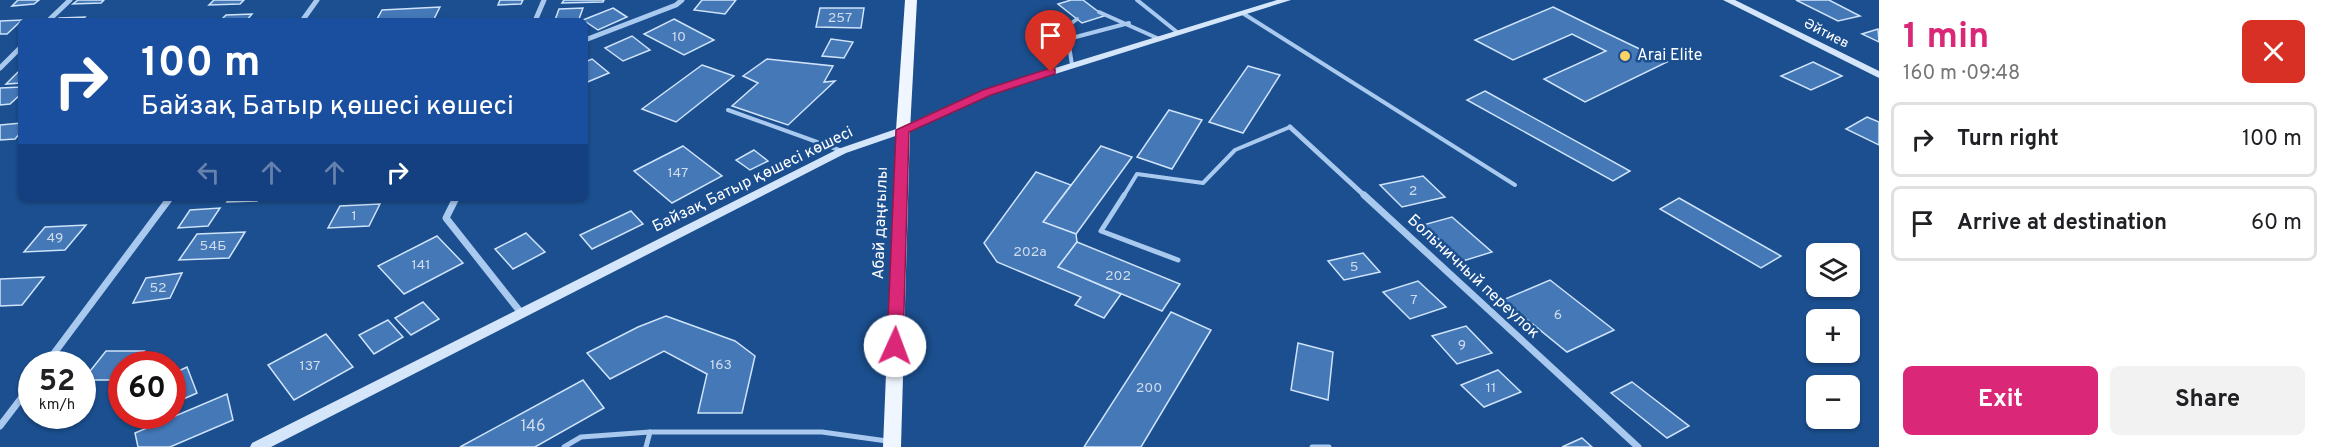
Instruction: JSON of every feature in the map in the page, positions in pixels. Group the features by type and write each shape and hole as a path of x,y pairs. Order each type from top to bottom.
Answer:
{"main road":[{"name":"Абай даңғылы","path":"892,444 910,0"},
{"name":"Байзақ Батыр қөшесі көшесі","path":"257,447 842,151 903,130 987,92 1286,0"},
{"name":"Әйтиев","path":"1728,0 1879,75"}],"street":[{"path":"51,18 70,0"},
{"path":"304,18 317,0"},
{"path":"536,18 544,0"},
{"path":"588,38 676,5 682,0"},
{"path":"0,68 18,50"},
{"name":"Больничный переулок","path":"1290,127 1638,447"},
{"path":"56,351 168,201"},
{"path":"454,201 446,218 522,314"},
{"path":"0,426 18,402"}],"lane":[{"path":"1137,0 1177,32"},
{"path":"1099,12 1129,23 1157,38"},
{"path":"1244,14 1515,185"},
{"path":"1072,65 1068,39 1069,25 1077,19"},
{"path":"1068,39 1129,23"},
{"path":"728,110 842,151"},
{"path":"1179,260 1101,231 1137,174 1203,183 1235,150 1290,127"},
{"path":"646,447 650,432"},
{"path":"564,447 581,437 650,432 822,432 892,444"},
{"path":"1312,447 1329,447"}],"building":[{"path":"18,0 39,0 34,4 12,6"},
{"path":"78,0 104,0 101,3 73,4"},
{"path":"214,0 244,0 240,4 209,5"},
{"path":"500,0 523,0 521,4 498,5"},
{"path":"564,0 604,0 603,2 562,3"},
{"path":"702,0 736,0 725,14 694,10"},
{"path":"1071,0 1083,0 1104,16 1082,23 1058,4"},
{"path":"1796,0 1829,0 1860,16 1838,21"},
{"path":"440,7 434,18 378,18 382,10"},
{"name":"Arai Elite","path":"1553,7 1667,62 1585,102 1544,79 1606,51 1572,34 1513,60 1475,40"},
{"path":"583,8 579,18 556,18 559,9"},
{"path":"613,8 627,17 598,30 588,23 588,18"},
{"path":"820,8 864,8 861,28 816,27"},
{"path":"252,14 249,18 223,18 226,15"},
{"path":"674,19 714,40 684,55 644,34"},
{"path":"18,20 18,24 7,34 0,34 0,21"},
{"path":"1878,29 1879,42 1862,34"},
{"path":"632,36 650,50 623,61 605,48"},
{"path":"831,39 853,42 844,58 822,56"},
{"path":"592,59 609,73 588,82 588,61"},
{"path":"767,59 833,66 824,82 835,81 788,125 732,106 758,83 743,76"},
{"path":"1813,62 1842,76 1811,90 1781,76"},
{"path":"702,65 734,76 676,122 642,109"},
{"path":"1248,66 1280,75 1243,133 1209,122"},
{"path":"18,72 18,83 6,84"},
{"path":"18,87 18,97 10,104 0,105 0,88"},
{"path":"1485,91 1630,171 1613,181 1467,100"},
{"path":"1169,110 1202,120 1172,169 1137,157"},
{"path":"1867,117 1879,122 1879,145 1846,129"},
{"path":"18,123 18,136 15,139 0,140 0,125"},
{"path":"683,146 722,176 672,203 634,171"},
{"path":"1101,146 1132,157 1076,234 1043,222"},
{"path":"754,150 768,161 750,170 736,160"},
{"path":"1036,172 1071,185 1043,222 1076,234 1077,242 1058,267 1121,294 1104,318 1075,305 1081,297 997,262 984,243"},
{"path":"1423,176 1445,197 1402,207 1380,185"},
{"path":"1679,198 1781,256 1761,268 1660,209"},
{"path":"380,204 369,226 328,228 340,206"},
{"path":"220,208 208,226 178,228 190,210"},
{"path":"631,211 643,224 592,249 580,235"},
{"path":"1452,217 1492,252 1463,261 1423,225"},
{"path":"86,225 65,250 24,252 45,227"},
{"path":"245,232 229,258 179,260 197,234"},
{"path":"526,233 545,252 513,269 495,249"},
{"path":"437,236 463,263 404,294 378,266"},
{"path":"1077,242 1180,284 1162,311 1058,267"},
{"path":"1363,253 1380,272 1344,280 1328,261"},
{"path":"182,273 170,298 133,303 146,278"},
{"path":"44,277 22,305 0,306 0,279"},
{"path":"1550,280 1614,330 1567,352 1503,300"},
{"path":"1418,281 1446,307 1410,319 1383,292"},
{"path":"423,302 439,319 411,335 395,318"},
{"path":"1171,312 1211,330 1141,447 1084,447"},
{"path":"666,316 735,341 755,356 742,413 698,413 707,374 664,351 610,379 587,353 638,327"},
{"path":"388,320 403,337 374,354 359,335"},
{"path":"1466,326 1492,353 1457,364 1432,336"},
{"path":"326,334 353,367 294,400 268,365"},
{"path":"1298,343 1333,352 1328,400 1291,390"},
{"path":"108,351 108,380 96,380 96,364"},
{"path":"186,367 197,393 186,398"},
{"path":"1498,370 1521,392 1484,407 1461,385"},
{"path":"583,380 604,408 535,447 460,447"},
{"path":"1632,382 1689,426 1667,438 1611,393"},
{"path":"227,394 233,420 170,447 138,447 135,433 144,429 186,429 186,411"},
{"path":"1582,438 1592,447 1562,447"}],"place":[{"name":"Arai Elite","path":"1625,56"}],"route":[{"path":"895,346 903,130 987,92 1051,72"}]}
